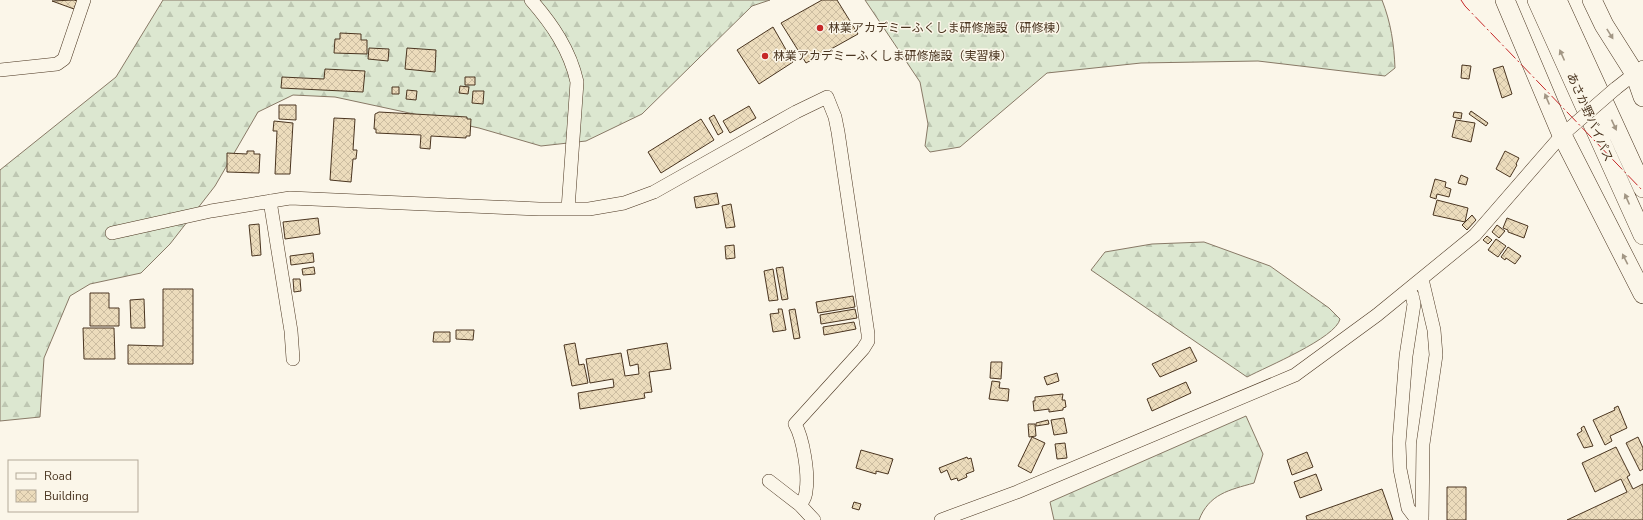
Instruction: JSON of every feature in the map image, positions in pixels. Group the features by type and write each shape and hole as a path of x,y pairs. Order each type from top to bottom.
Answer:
{"highway":[{"path":"1505,0 1562,135 1643,294"},
{"name":"あさか野バイパス","path":"1537,0 1643,235"},
{"name":"あさか野バイパス","path":"1557,0 1643,188"},
{"path":"1592,0 1604,25 1639,70 1643,97"}],"street":[{"path":"0,70 59,63 64,59 84,0"},
{"path":"531,0 547,18 572,61 577,82 568,209"},
{"path":"941,520 1018,492 1295,375 1408,290 1475,235 1562,135 1639,70"},
{"path":"112,233 211,211 290,198 568,209 606,207 641,198 796,112 827,97 835,116 838,132 868,336 864,349 795,424 799,430 802,444 806,480 805,496 800,505"},
{"path":"270,201 291,331 293,359"},
{"path":"1422,279 1434,330 1436,355 1423,444 1422,520"},
{"path":"1408,290 1412,295 1414,304 1406,356 1399,443 1400,469 1408,508 1417,520"},
{"path":"769,481 800,505 814,520"}],"green space":[{"path":"163,0 770,0 752,6 642,114 586,141 541,146 479,128 335,97 293,95 258,112 215,186 170,244 141,273 90,284 70,296 44,358 40,417 0,421 0,170 116,77"},
{"path":"865,0 1382,0 1392,34 1395,68 1385,76 1258,61 1141,63 1047,73 960,147 930,152 925,146 928,124 920,82"},
{"path":"1204,242 1270,266 1329,308 1340,319 1336,327 1314,343 1247,377 1091,270 1105,252 1152,244"},
{"path":"1246,416 1263,454 1254,483 1221,494 1208,504 1199,520 1054,520 1050,502"}],"building":[{"name":"林業アカデミーふくしま研修施設（研修棟）","path":"822,0 837,0 858,34 806,63 781,23"},
{"path":"52,1 77,1 74,9"},
{"name":"林業アカデミーふくしま研修施設（実習棟）","path":"773,27 793,62 759,84 737,50"},
{"path":"340,33 361,34 361,40 367,40 367,54 334,53 335,39 340,39"},
{"path":"369,48 389,49 388,61 368,59"},
{"path":"407,48 436,50 435,72 405,69"},
{"path":"1462,65 1471,66 1469,79 1461,78"},
{"path":"1503,66 1512,94 1502,98 1493,69"},
{"path":"325,69 365,71 363,92 281,88 282,77 324,79"},
{"path":"465,77 475,77 475,85 465,85"},
{"path":"460,86 469,87 468,94 459,93"},
{"path":"392,87 399,87 399,94 392,94"},
{"path":"407,90 417,91 416,100 406,99"},
{"path":"473,91 484,91 483,104 472,103"},
{"path":"279,105 296,105 296,120 279,119"},
{"path":"749,106 756,118 730,133 723,121"},
{"path":"1471,111 1488,123 1486,126 1469,114"},
{"path":"379,112 467,117 467,119 471,119 470,136 466,136 466,138 431,136 430,149 420,148 421,135 376,133 376,129 374,129 375,114"},
{"path":"1454,112 1462,113 1461,119 1453,117"},
{"path":"714,115 723,132 718,135 709,118"},
{"path":"334,118 355,119 353,150 357,150 356,159 353,159 351,182 330,180"},
{"path":"701,119 714,140 661,173 648,152"},
{"path":"1456,120 1475,123 1471,142 1452,137"},
{"path":"274,121 293,123 290,174 275,174 277,131 273,131"},
{"path":"247,151 254,151 254,154 260,154 259,173 227,172 227,153 247,154"},
{"path":"1505,151 1519,158 1510,177 1496,169"},
{"path":"1461,175 1468,178 1466,185 1458,183"},
{"path":"1435,179 1446,182 1445,187 1451,189 1449,197 1437,194 1436,199 1430,197"},
{"path":"717,193 719,204 696,208 694,197"},
{"path":"1437,200 1468,208 1465,222 1433,215"},
{"path":"731,204 735,227 726,228 722,206"},
{"path":"1472,215 1476,220 1467,230 1462,225"},
{"path":"318,218 320,234 285,239 283,222"},
{"path":"1507,218 1528,226 1524,238 1508,232 1508,230 1503,228"},
{"path":"259,224 261,255 252,256 249,225"},
{"path":"1497,225 1505,231 1499,238 1492,232"},
{"path":"1487,236 1492,240 1488,244 1483,240"},
{"path":"1496,239 1506,246 1498,257 1488,250"},
{"path":"734,245 735,258 726,259 725,246"},
{"path":"1508,247 1521,256 1515,264 1506,258 1505,260 1501,257"},
{"path":"313,253 314,262 291,265 290,256"},
{"path":"314,267 315,274 303,275 302,269"},
{"path":"783,267 788,299 782,300 776,268"},
{"path":"773,269 778,300 769,301 764,271"},
{"path":"293,279 300,279 301,291 294,292"},
{"path":"163,289 193,289 193,364 128,364 128,345 163,346"},
{"path":"90,293 109,293 109,308 119,308 119,326 90,326"},
{"path":"853,296 855,307 818,313 816,302"},
{"path":"144,299 145,328 131,328 130,300"},
{"path":"778,309 782,309 786,330 773,332 770,314 779,313"},
{"path":"795,309 800,338 794,339 789,310"},
{"path":"855,309 857,318 821,324 820,315"},
{"path":"854,322 856,329 824,335 823,327"},
{"path":"83,328 114,328 115,359 84,359"},
{"path":"456,330 474,330 473,340 456,339"},
{"path":"434,332 450,332 450,342 433,342"},
{"path":"575,343 579,365 584,364 588,383 572,386 564,345"},
{"path":"667,343 671,369 649,372 652,392 644,393 645,398 580,409 578,393 614,387 613,379 590,383 586,359 621,353 625,376 639,374 638,364 630,366 627,350"},
{"path":"1190,347 1197,361 1160,377 1152,364"},
{"path":"991,362 1002,362 1001,379 990,378"},
{"path":"1057,373 1059,381 1047,385 1044,377"},
{"path":"992,381 1000,382 999,388 1009,389 1008,401 989,399"},
{"path":"1186,382 1191,393 1152,411 1147,399"},
{"path":"1063,394 1062,400 1065,400 1066,407 1063,408 1063,410 1049,412 1049,409 1034,411 1033,401 1035,401 1035,397"},
{"path":"1618,406 1627,428 1610,436 1612,441 1605,445 1593,420 1615,410 1614,408"},
{"path":"1064,418 1067,433 1054,435 1051,420"},
{"path":"1048,420 1049,424 1036,426 1036,423"},
{"path":"1028,424 1035,424 1036,436 1029,437"},
{"path":"1584,426 1593,446 1584,448 1577,434 1582,431 1581,428"},
{"path":"1032,437 1045,443 1031,473 1018,466"},
{"path":"1638,437 1643,448 1643,469 1640,471 1626,443"},
{"path":"1065,443 1067,458 1057,459 1055,444"},
{"path":"1616,447 1630,475 1627,477 1633,489 1643,484 1643,520 1567,520 1627,492 1621,479 1595,492 1582,463"},
{"path":"861,450 893,459 888,474 876,471 876,474 856,468"},
{"path":"1307,452 1313,467 1292,475 1287,460"},
{"path":"967,457 968,459 971,458 974,471 966,474 967,477 958,481 957,478 951,480 947,470 941,473 939,468"},
{"path":"1316,474 1322,490 1300,498 1294,482"},
{"path":"1447,487 1466,487 1466,520 1447,520"},
{"path":"1382,489 1393,520 1307,520 1306,516"},
{"path":"854,502 861,504 859,510 852,508"}],"power":[{"path":"1461,0 1465,6 1643,191"}],"place":[{"name":"林業アカデミーふくしま研修施設（研修棟）","path":"820,28"},
{"name":"林業アカデミーふくしま研修施設（実習棟）","path":"765,56"}]}
